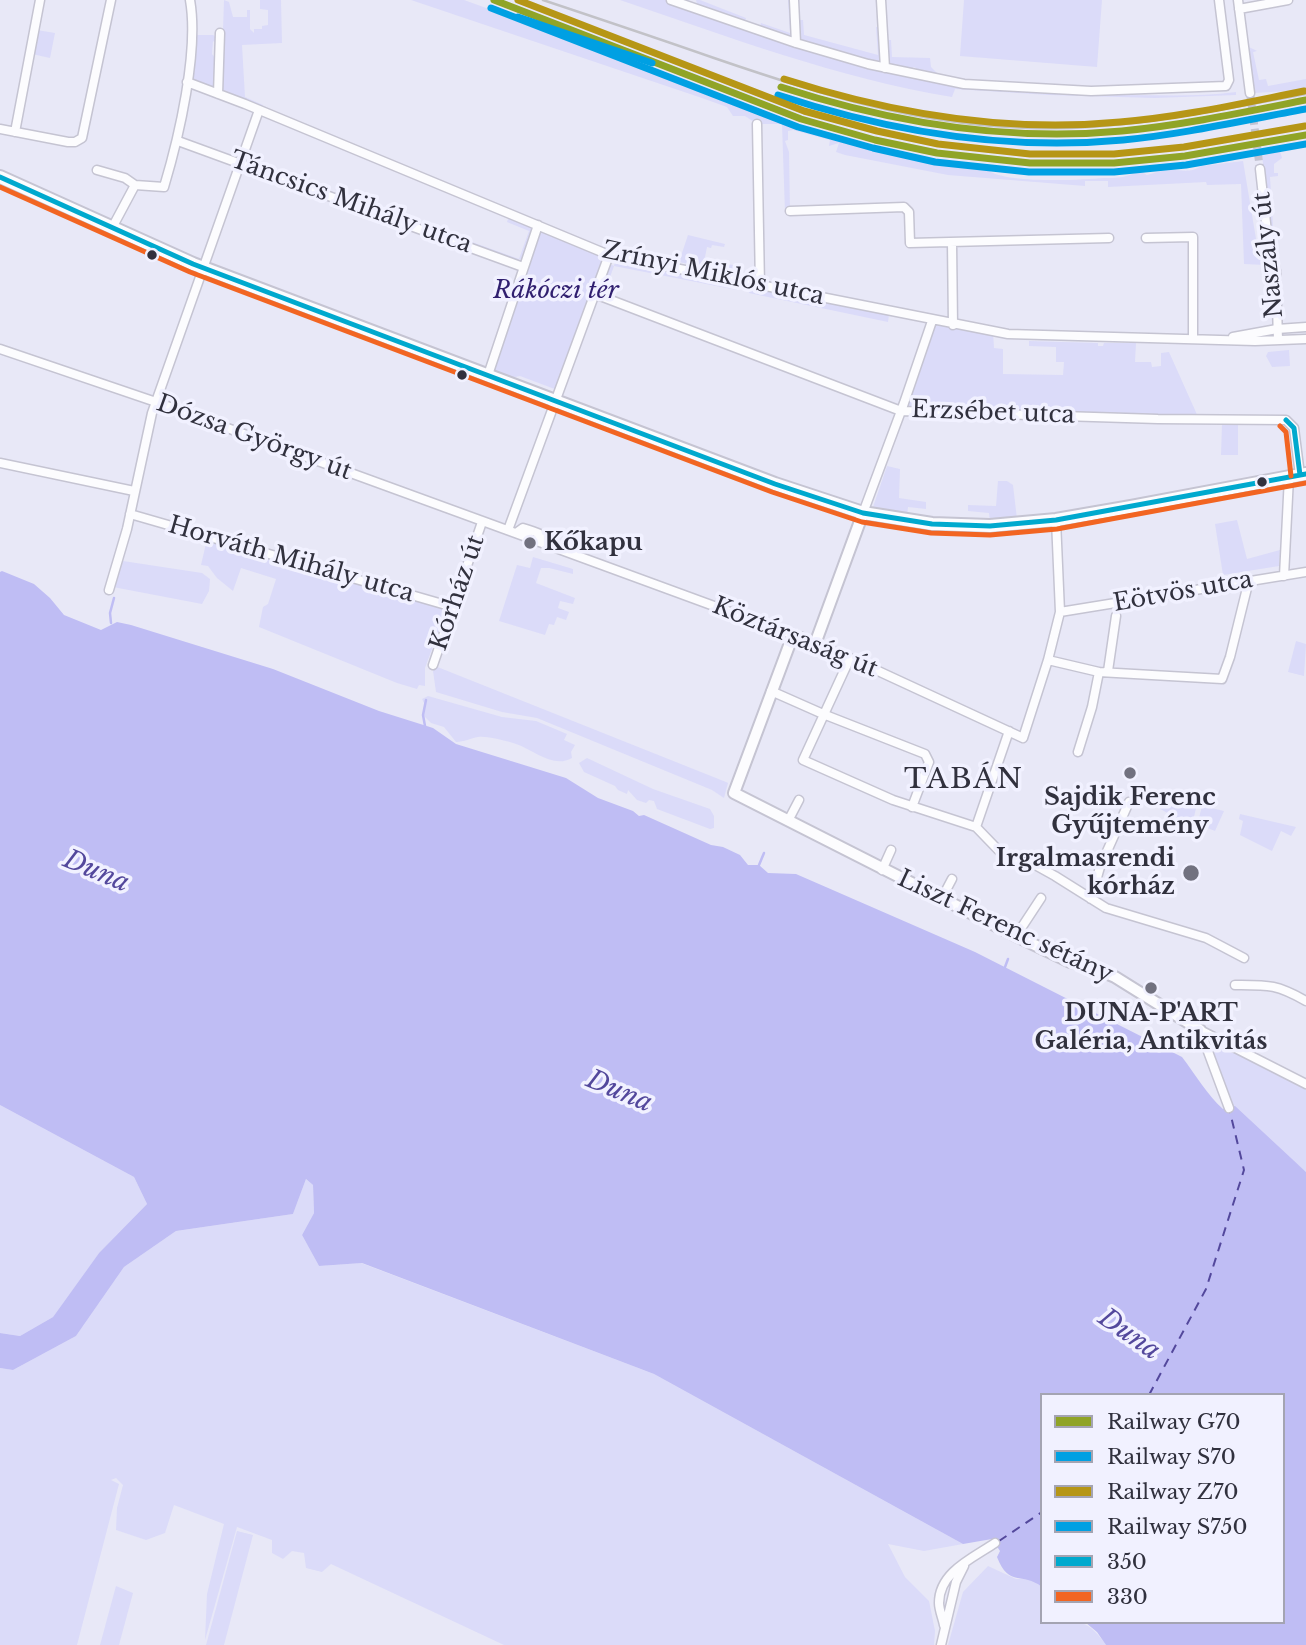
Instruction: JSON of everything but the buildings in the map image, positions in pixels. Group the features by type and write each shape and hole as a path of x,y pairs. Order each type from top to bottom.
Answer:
{"main road":[{"path":"0,177 202,268 775,484 863,513 904,521 961,527 1001,526 1056,520 1298,475"}],"street":[{"path":"15,132 40,0"},
{"path":"0,129 68,142 79,141 84,136 111,0"},
{"path":"97,170 125,178 135,185 164,187 177,141 187,82 191,33 190,0"},
{"path":"671,0 694,4 796,43 885,68 964,84 1091,91 1223,87 1228,84 1219,0"},
{"path":"794,0 796,43"},
{"path":"881,0 885,68"},
{"path":"1250,93 1239,4 1288,0"},
{"path":"218,94 220,33"},
{"name":"Zrínyi Miklós utca","path":"187,82 609,255 932,321 1020,335 1306,340"},
{"path":"109,590 120,557 156,402 259,110"},
{"path":"757,124 760,286"},
{"name":"Táncsics Mihály utca","path":"177,141 523,267"},
{"name":"Naszály út","path":"1260,169 1267,232 1276,271 1278,340"},
{"path":"112,228 135,185"},
{"path":"790,211 904,207 909,212 909,243 1109,238"},
{"path":"488,375 538,225"},
{"path":"1146,238 1193,237 1193,339"},
{"path":"952,243 954,325"},
{"path":"512,532 555,400 609,255"},
{"name":"Erzsébet utca","path":"595,294 901,411 1286,420 1294,428 1298,475"},
{"path":"815,644 932,321"},
{"name":"Zrínyi Miklós utca","path":"1227,339 1277,329 1306,327"},
{"name":"Dózsa György út","path":"0,349 156,402 512,532"},
{"path":"0,463 134,491"},
{"path":"1284,576 1298,475"},
{"name":"Horváth Mihály utca","path":"130,514 453,607"},
{"path":"1056,520 1060,612 1048,660 1099,672 1223,679 1249,580"},
{"name":"Kórház út","path":"433,665 482,522"},
{"name":"Köztársaság út","path":"512,532 523,528 534,531 547,536 562,550"},
{"name":"Köztársaság út","path":"512,532 793,635 850,658 1023,738 1048,660"},
{"name":"Eötvös utca","path":"1060,612 1306,572"},
{"path":"1108,671 1116,616"},
{"path":"793,635 771,691 921,751 929,762 912,807"},
{"path":"850,658 803,760 912,807 976,827 1004,856 1046,871 1091,899 1132,917 1206,938 1244,958"},
{"path":"1078,752 1099,672"},
{"name":"Liszt Ferenc sétány","path":"771,691 734,793 1016,936 1070,962 1115,977 1200,1030"},
{"path":"976,827 1009,731"},
{"path":"788,821 799,800"},
{"path":"1091,899 1100,867 1129,802"},
{"path":"882,870 891,850"},
{"path":"942,898 953,879"},
{"path":"1016,936 1041,898"},
{"path":"1235,985 1270,985 1306,1001"},
{"path":"1200,1030 1306,1084"},
{"path":"1200,1030 1229,1108"},
{"path":"941,1645 944,1625 939,1602 946,1579 958,1566 995,1543"}],"green space":[{"path":"224,0 229,2 233,17 247,17 247,10 250,10 250,29 254,33 254,29 262,29 262,26 268,25 268,10 260,9 260,0 281,0 282,43 242,45 245,97 263,105 262,108 221,91"},
{"path":"411,0 464,0 644,65 755,108 790,125 840,142 889,154 988,170 1010,177 1044,180 1115,178 1139,173 1147,175 1243,161 1256,239 1265,265 1244,264 1241,184 1207,185 1206,182 1108,187 1108,181 1085,181 1085,186 948,175 845,155 836,152 839,143 829,146 830,140 793,130 788,131 788,140 785,141 789,152 790,211 785,213 782,124 757,124 745,116 733,116 727,107"},
{"path":"620,0 688,0 697,4 696,0 700,0 746,18 744,24 759,30 761,23 790,33 788,0 791,0 798,20 803,20 804,35 878,55 876,27 880,27 881,71 941,84 1063,94 1208,95 1236,92 1236,95 1155,98 1049,95 955,89 952,97 825,68"},
{"path":"964,0 1102,0 1097,67 960,56"},
{"path":"37,30 55,33 50,58 32,54"},
{"path":"194,35 213,35 217,38 217,44 213,41 212,54 216,59 215,90 192,80"},
{"path":"886,40 891,40 892,57 930,58 931,67 938,74 889,63"},
{"path":"1249,47 1257,51 1253,52 1259,80 1266,79 1268,86 1306,79 1306,90 1254,93"},
{"path":"1280,151 1282,158 1274,164 1274,173 1278,173 1278,176 1270,177 1274,243 1262,156"},
{"path":"509,216 531,226 532,231 522,260 519,259 529,231 507,222"},
{"name":"Rákóczi tér","path":"538,225 609,255 560,391 520,376 510,378 489,371"},
{"path":"688,235 725,244 724,247 707,247 705,257 709,258 709,261 739,266 738,273 752,278 679,262"},
{"path":"472,242 519,259 518,262 471,245"},
{"path":"618,260 738,285 737,290 614,266"},
{"path":"610,264 614,266 605,291 601,289"},
{"path":"751,287 889,315 888,322 749,293"},
{"path":"936,322 993,332 994,348 1003,349 1003,374 1063,375 1064,362 1056,362 1056,347 1029,346 1029,341 1098,343 1098,346 1103,346 1104,343 1136,343 1135,362 1151,362 1152,367 1161,366 1161,353 1169,352 1199,419 906,411"},
{"path":"1289,350 1290,366 1272,367 1266,356 1268,352"},
{"path":"1222,424 1238,424 1238,455 1221,455"},
{"path":"887,466 900,469 899,498 926,502 926,509 908,507 907,517 872,510"},
{"path":"998,481 1007,481 1013,485 1017,519 990,523 989,513 968,511 968,505 996,506"},
{"path":"1237,520 1247,559 1280,550 1279,566 1223,575 1215,524"},
{"path":"207,539 447,608 425,668 425,686 419,685 417,689 397,683 259,627 263,607 268,604 276,579 241,568 233,591 217,578 208,566 201,565"},
{"path":"533,557 573,569 573,574 541,568 536,583 575,598 573,604 560,601 558,608 569,612 566,620 557,617 554,625 549,624 545,635 499,621 517,565 530,568"},
{"path":"123,561 202,573 210,579 209,591 202,604 113,587"},
{"path":"1296,641 1306,644 1304,676 1288,672"},
{"path":"435,666 726,782 728,783 724,798 712,790 537,718 502,712 436,692 433,671"},
{"path":"428,696 502,717 536,721 567,734 564,740 575,745 571,752 572,758 565,761 551,760 516,744 487,737 456,742 444,727 431,723 423,715 425,705 422,699"},
{"path":"587,758 653,789 710,809 714,816 714,828 710,829 657,809 654,801 649,800 646,803 637,800 628,790 627,794 584,772 579,763"},
{"path":"1130,788 1197,804 1194,817 1189,820 1190,826 1129,791"},
{"path":"1202,806 1224,811 1215,831 1200,825"},
{"path":"1240,814 1296,827 1291,836 1281,831 1272,851 1240,835 1243,821 1239,819"},
{"path":"1200,1030 1306,1084 1306,1172 1229,1108"},
{"path":"0,1105 134,1177 147,1204 99,1253 53,1317 20,1336 0,1333"},
{"path":"306,1179 313,1185 314,1213 302,1235 319,1266 361,1263 654,1374 963,1544 924,1551 888,1544 905,1577 929,1601 935,1631 934,1645 504,1645 331,1564 322,1572 306,1568 304,1553 292,1551 283,1559 272,1553 272,1540 237,1527 205,1640 207,1594 224,1524 174,1505 165,1533 146,1540 116,1530 117,1508 123,1485 116,1478 111,1480 119,1484 77,1645 0,1645 0,1368 13,1370 76,1336 124,1267 176,1231 293,1214"},
{"path":"237,1531 253,1535 224,1645 206,1645"},
{"path":"988,1566 1016,1579 1032,1579 1040,1585 1040,1624 1083,1624 1099,1635 1106,1645 948,1645 963,1592"},
{"path":"116,1586 133,1593 119,1645 100,1645"}],"water":[{"name":"Duna","path":"0,572 34,584 64,615 101,630 117,622 131,625 273,669 379,711 433,728 456,744 566,778 598,798 740,855 748,865 759,865 768,873 796,874 975,952 1182,1057 1217,1104 1223,1109 1235,1106 1306,1172 1306,1645 1106,1645 1087,1624 1285,1624 1285,1393 1040,1393 1040,1586 1006,1573 997,1557 1000,1551 992,1539 963,1544 654,1374 362,1263 319,1266 302,1235 314,1213 313,1185 306,1179 293,1214 176,1231 124,1267 76,1336 13,1370 0,1368 0,1333 20,1336 53,1317 99,1253 147,1204 134,1177 0,1105"}],"waterway":[{"path":"111,623 110,613 114,598"},
{"path":"425,726 423,715 426,700"},
{"path":"759,865 764,853"},
{"path":"1005,967 1008,959"}],"ferry route":[{"path":"1150,1393 1206,1289 1244,1170 1230,1112"},
{"path":"999,1541 1040,1513"}],"tunnel":[{"path":"1250,93 1260,169"}],"railway":[{"path":"543,0 792,84 868,105 946,121 1028,128 1098,126 1168,118 1306,94"}],"rail line":[{"name":"G70","path":"494,0 801,119 875,140 937,153 1030,163 1114,163 1185,156 1306,135"},
{"name":"Z70","path":"518,0 804,111 938,144 1030,154 1114,154 1184,147 1305,126"},
{"name":"S70","path":"491,8 798,127 935,162 1029,172 1114,172 1186,165 1306,144"},
{"name":"S750","path":"518,17 652,63"},
{"name":"Z70","path":"784,79 908,111 950,118 1034,125 1143,120 1304,91"},
{"name":"G70","path":"781,87 907,120 949,127 1035,134 1122,131 1214,118 1306,100"},
{"name":"S70","path":"778,95 905,128 948,136 1035,143 1123,140 1306,109"}],"transit line":[{"name":"350","path":"0,177 193,264 775,484 863,513 932,524 990,526 1056,520 1306,474"},
{"name":"330","path":"0,187 190,272 772,492 862,522 931,533 990,535 1057,529 1306,483"},
{"name":"350","path":"1286,420 1294,428 1300,475"},
{"name":"330","path":"1280,426 1286,432 1291,476"}],"place":[{"name":"Kőkapu","path":"530,543"},
{"name":"Sajdik Ferenc Gyűjtemény","path":"1130,773"},
{"name":"Irgalmasrendi kórház","path":"1191,873"},
{"name":"DUNA-P'ART Galéria, Antikvitás","path":"1151,988"}],"district":[{"name":"TABÁN","path":"964,780"}]}
